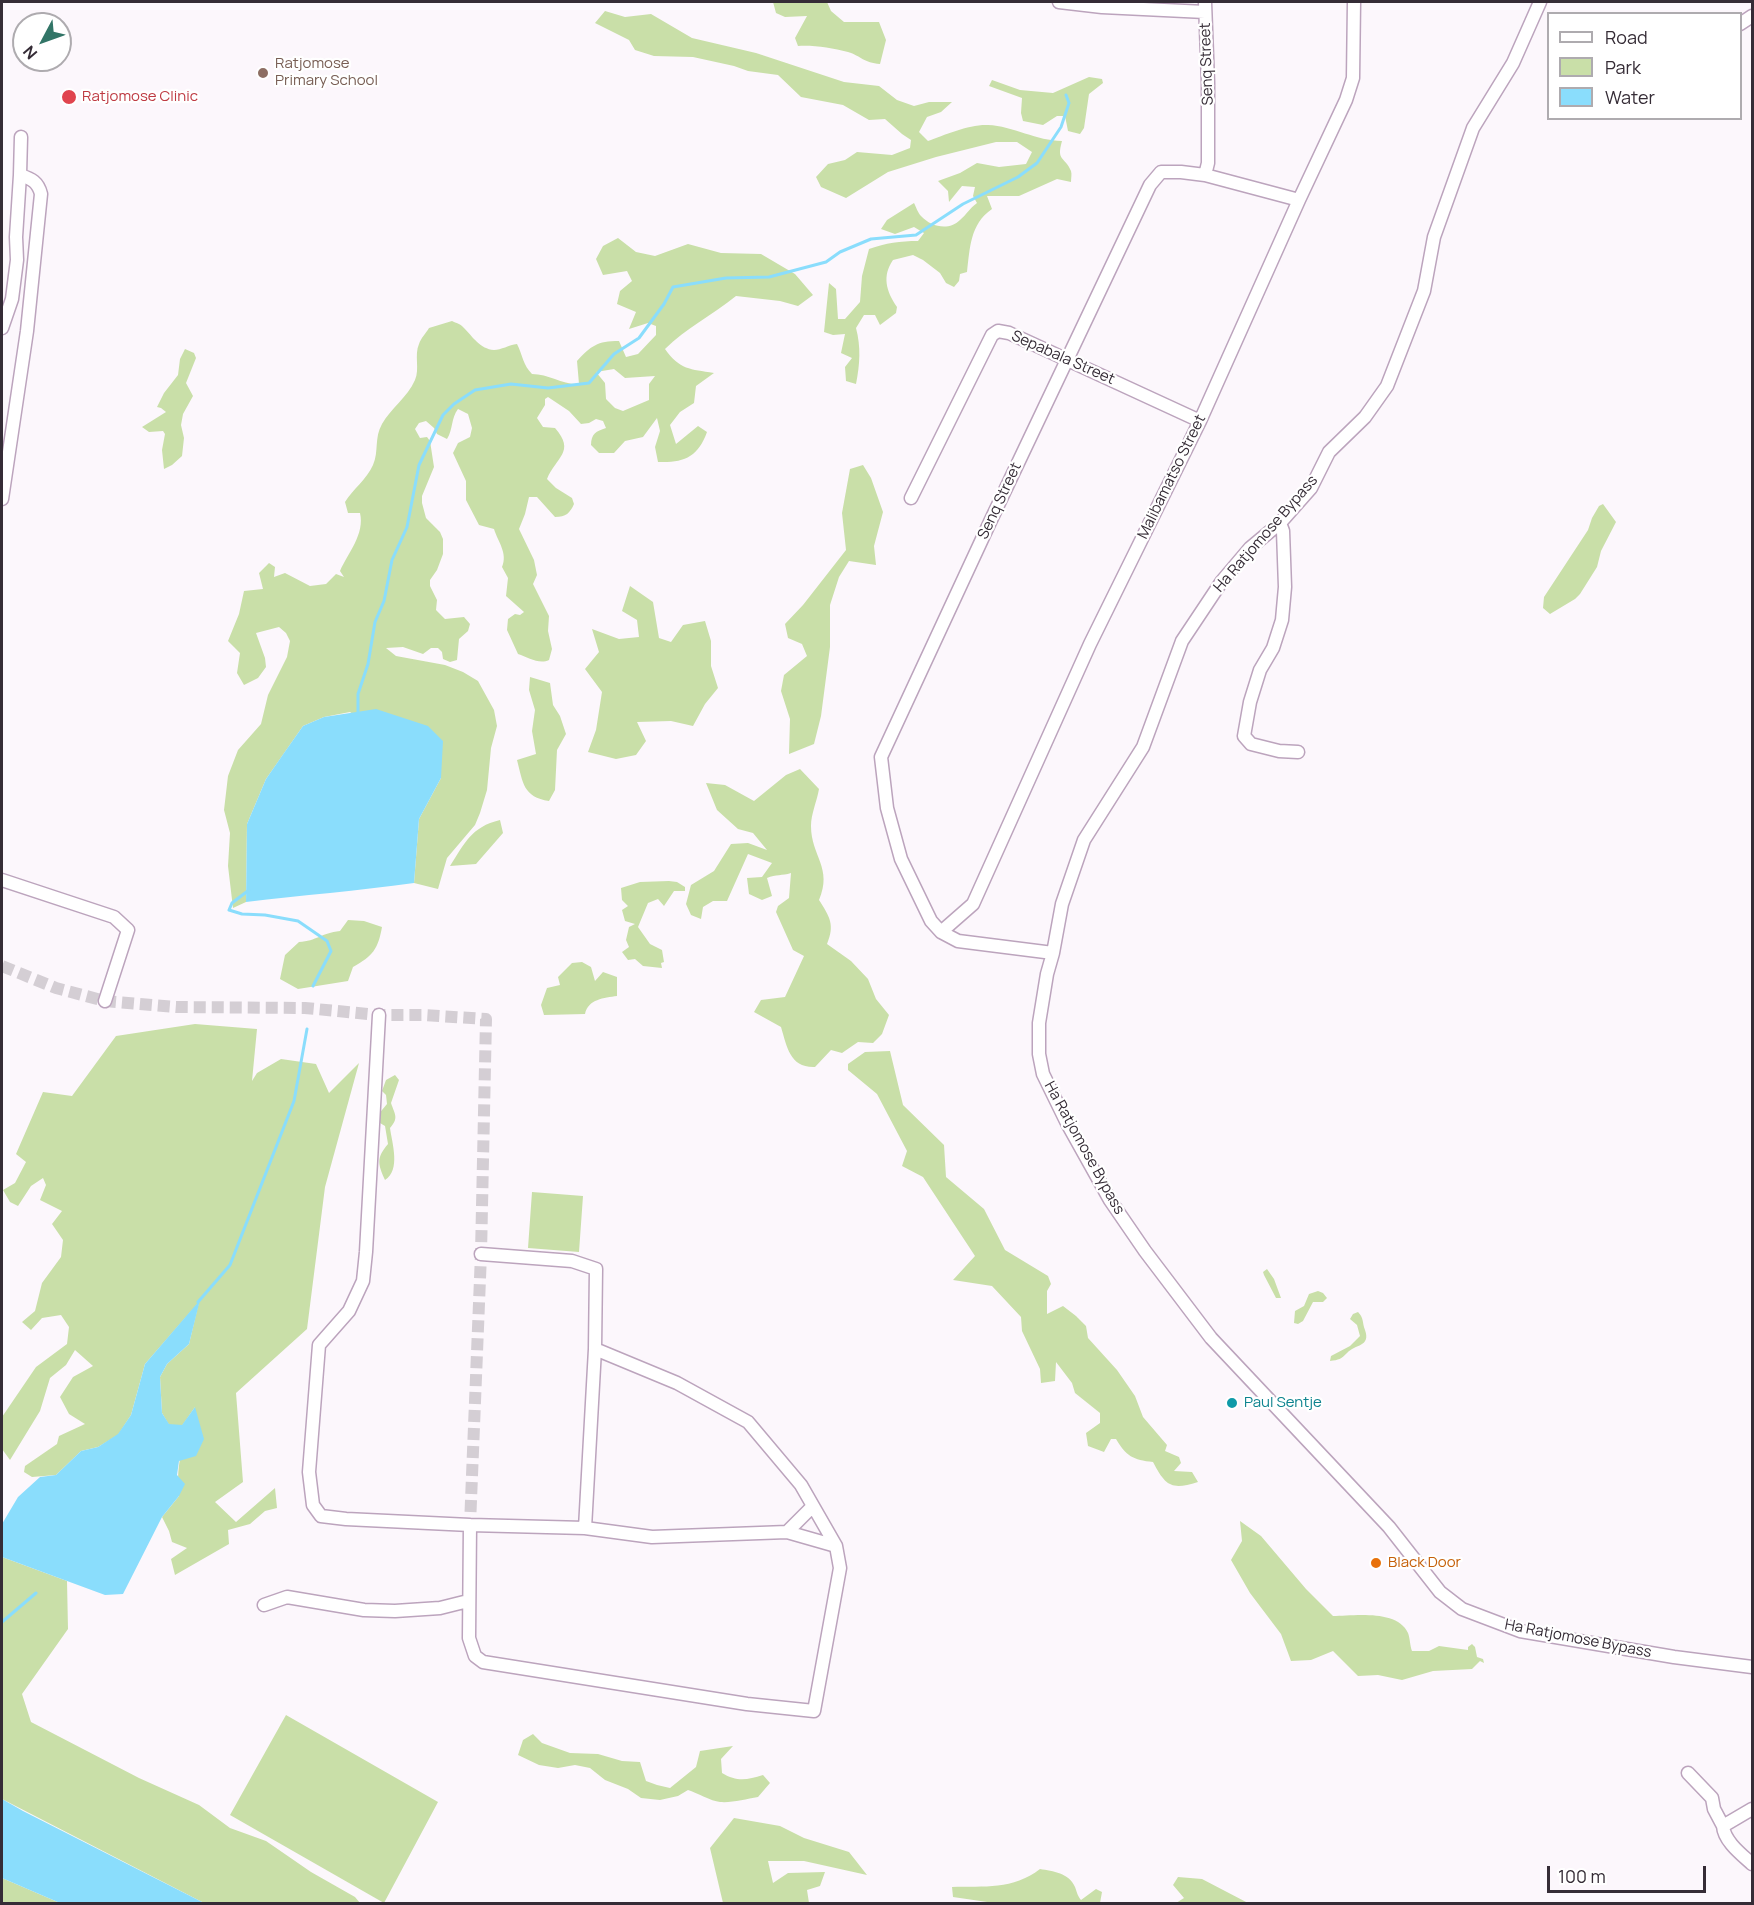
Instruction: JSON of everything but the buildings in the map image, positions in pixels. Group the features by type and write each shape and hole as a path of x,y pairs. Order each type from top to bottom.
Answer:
{"street":[{"path":"1059,2 1102,7 1205,7"},
{"name":"Malibamatso Street","path":"941,932 973,904 1090,644 1200,421 1346,100 1353,78 1354,2"},
{"name":"Ha Ratjomose Bypass","path":"1539,2 1513,63 1473,128 1434,237 1424,291 1387,386 1365,417 1329,452 1311,488 1280,523 1250,548 1222,581 1182,641 1143,747 1084,840 1062,904 1047,974 1039,1023 1039,1054 1043,1074 1110,1200 1144,1251 1211,1338 1389,1527 1440,1592 1462,1609 1520,1631 1674,1658 1752,1667"},
{"name":"Senq Street","path":"941,932 931,921 921,903 901,859 887,808 881,757 1149,185 1161,172 1205,175 1208,163 1208,83 1205,7"},
{"path":"2,328 12,299 17,261 21,137"},
{"path":"2,499 27,330 41,194 39,185 32,179 21,175"},
{"path":"1205,175 1299,200"},
{"name":"Sepabala Street","path":"911,498 992,335 998,331 1009,333 1200,421"},
{"path":"1280,523 1283,531 1285,587 1282,620 1274,648 1260,670 1250,702 1244,736 1251,744 1279,751 1298,752"},
{"path":"2,880 114,918 128,930 105,1001"},
{"path":"941,932 958,941 1053,953"},
{"path":"379,1015 363,1281 349,1311 319,1345 309,1472 313,1505 321,1515 346,1519 585,1528 652,1537 787,1532 836,1546"},
{"path":"482,1254 572,1261 596,1269 585,1528"},
{"path":"470,1525 469,1638 475,1656 483,1662 747,1704 814,1711 840,1568 836,1546 801,1485 748,1422 677,1383 594,1349"},
{"path":"787,1532 813,1506"},
{"path":"264,1605 287,1597 364,1610 395,1611 440,1608 468,1600"},
{"path":"1688,1773 1712,1798 1714,1809 1730,1842 1752,1864"},
{"path":"1723,1826 1752,1809"}],"green space":[{"path":"773,2 827,2 831,11 844,22 879,22 886,40 880,64 842,51 817,46 798,46 795,38 807,16 785,17 776,13"},
{"path":"605,11 625,17 651,14 692,38 756,53 844,82 879,86 897,100 914,106 929,102 952,102 941,112 927,117 919,132 928,141 965,128 988,125 1043,139 1062,141 1060,152 1071,171 1071,182 1057,179 1019,196 987,196 992,209 975,229 970,245 967,272 960,274 959,281 954,287 946,283 940,273 913,255 893,260 887,272 887,284 897,307 896,313 880,325 875,315 864,315 856,328 859,356 856,384 846,381 845,367 852,358 841,353 845,334 833,335 824,332 829,283 836,289 838,319 845,319 860,302 862,276 869,249 905,241 918,241 924,233 914,227 895,234 881,229 887,220 914,203 925,220 935,225 951,226 977,203 973,196 975,187 962,186 949,202 948,191 938,181 960,173 977,163 999,167 1026,164 1032,152 1017,142 996,142 888,172 846,198 821,187 816,177 828,164 845,160 857,152 892,155 910,148 911,140 885,119 869,120 843,105 801,97 778,75 748,71 693,57 654,56 635,50 629,40 595,23"},
{"path":"1089,77 1102,79 1103,83 1089,94 1084,128 1080,134 1068,131 1065,116 1057,116 1043,125 1023,121 1022,98 989,86 992,80 1020,90 1053,93"},
{"path":"618,238 636,252 655,256 688,244 721,253 761,254 795,274 813,295 798,306 780,301 736,296 665,349 681,365 714,373 696,386 694,403 680,412 670,425 676,444 698,426 707,432 694,453 683,460 658,462 655,447 660,431 657,418 643,437 625,441 614,453 599,453 591,445 591,441 599,430 606,428 603,421 596,419 581,424 569,411 548,397 545,399 545,405 537,418 543,427 555,428 564,443 562,454 547,479 572,498 574,504 567,514 555,517 537,497 529,497 519,529 534,560 537,575 533,584 549,616 548,631 552,649 549,660 537,661 518,654 507,630 508,619 524,612 506,596 508,578 502,567 503,552 494,529 479,525 466,500 466,481 453,453 458,443 470,437 472,428 468,414 458,409 447,439 437,434 426,421 419,423 415,429 420,438 427,437 430,441 434,467 422,496 422,503 426,518 440,532 443,539 443,554 430,580 430,586 437,600 436,610 445,619 464,617 470,624 468,631 459,639 457,660 450,662 443,659 442,652 438,648 431,648 423,654 403,647 386,648 396,656 445,665 478,681 494,710 497,726 491,748 487,790 480,813 475,825 447,858 438,889 414,883 419,819 441,778 350,712 324,717 303,726 266,779 247,824 246,902 233,908 228,866 230,833 224,810 228,776 238,750 261,724 268,695 287,657 290,641 279,627 256,633 266,667 258,678 244,685 237,673 240,653 228,641 239,614 244,591 263,589 259,573 269,563 275,567 274,577 285,573 310,586 326,584 336,574 344,577 340,571 358,536 361,521 360,513 348,513 345,502 373,465 382,424 415,380 418,348 429,328 452,321 489,349 497,350 517,344 532,374 573,384 579,384 577,361 595,345 619,341 626,357 638,354 656,335 656,326 648,323 629,329 636,312 617,304 620,291 632,281 627,271 603,275 596,259 603,246","holes":["614,369 625,378 655,376 649,384 649,400 623,411 615,408 606,399 605,383 596,372"]},
{"path":"185,349 194,353 196,358 186,383 193,396 183,414 182,456 164,469 162,450 165,434 163,431 149,432 142,427 166,412 157,407 164,393 178,375 180,359"},
{"path":"863,465 871,478 883,512 874,546 876,565 849,561 839,577 830,605 830,647 821,716 814,744 789,754 790,719 781,691 784,675 807,656 802,644 788,638 785,624 803,605 846,550 842,513 850,469"},
{"path":"1603,504 1616,522 1601,551 1597,567 1575,599 1550,614 1543,608 1544,597 1588,530 1599,506"},
{"path":"630,586 653,602 659,638 671,642 683,625 705,621 711,641 711,666 718,688 705,704 693,726 671,721 637,722 646,741 636,755 616,759 588,752 596,730 602,692 585,669 599,652 592,629 619,639 639,637 637,620 622,611"},
{"path":"530,677 550,683 553,705 560,716 566,734 557,750 555,790 549,801 540,799 529,792 523,782 517,760 536,754 532,731 535,710 529,690"},
{"path":"800,769 819,789 811,826 814,846 824,879 819,900 831,926 827,944 851,961 868,979 876,999 889,1015 882,1034 873,1043 858,1042 842,1053 831,1050 815,1067 800,1064 795,1060 788,1049 781,1027 754,1012 761,1000 785,997 804,956 793,950 776,912 778,906 789,898 791,873 767,878 772,896 762,900 749,894 747,878 762,877 772,863 748,854 727,901 713,901 703,907 701,919 691,915 686,904 691,885 714,871 731,844 748,843 767,850 753,833 738,829 717,810 706,783 725,785 754,801 786,775"},
{"path":"500,820 503,833 476,864 450,866 475,832"},
{"path":"640,882 677,882 685,887 685,891 674,891 664,906 658,899 648,903 638,927 650,944 662,950 664,962 661,963 662,968 643,966 635,959 628,960 622,952 629,947 626,940 629,927 635,924 625,921 622,910 628,906 622,900 621,888"},
{"path":"348,920 364,921 382,927 379,941 373,951 353,967 348,981 298,989 280,979 285,955 299,942 340,931"},
{"path":"582,962 591,967 595,981 603,972 617,977 617,996 593,1002 585,1014 544,1015 541,1005 547,988 560,985 558,977 572,963"},
{"path":"195,1024 257,1029 252,1081 257,1073 281,1059 316,1064 329,1093 359,1063 325,1187 307,1329 236,1393 243,1482 215,1502 236,1522 275,1488 277,1508 265,1511 250,1524 228,1530 229,1544 175,1575 171,1559 187,1548 172,1542 162,1517 179,1496 178,1472 184,1440 195,1407 182,1426 169,1425 162,1413 160,1377 167,1364 189,1344 199,1302 145,1364 131,1415 118,1435 98,1447 81,1451 56,1475 32,1477 24,1472 25,1466 57,1444 59,1436 85,1424 69,1414 60,1397 73,1377 93,1366 75,1350 66,1365 50,1378 40,1411 10,1460 2,1449 2,1417 36,1367 67,1344 69,1327 61,1315 42,1318 31,1330 22,1322 35,1311 42,1283 61,1257 63,1240 52,1224 62,1211 40,1200 46,1185 43,1178 31,1186 18,1206 10,1202 3,1190 15,1183 26,1162 16,1154 43,1092 72,1096 116,1036"},
{"path":"890,1051 903,1105 944,1145 946,1177 984,1209 1005,1250 1048,1276 1051,1284 1047,1291 1047,1314 1063,1306 1086,1326 1088,1338 1117,1370 1135,1396 1143,1417 1167,1445 1165,1451 1179,1457 1181,1463 1174,1471 1192,1472 1198,1482 1182,1486 1171,1484 1162,1477 1153,1462 1131,1456 1116,1439 1111,1439 1104,1452 1088,1446 1086,1433 1100,1423 1100,1413 1075,1393 1072,1383 1056,1362 1055,1381 1041,1383 1040,1369 1022,1331 1021,1317 992,1286 953,1280 975,1256 923,1177 902,1166 907,1151 877,1094 848,1070 848,1064 865,1052"},
{"path":"395,1075 399,1080 391,1103 395,1119 390,1128 394,1163 390,1176 385,1180 379,1161 381,1153 388,1144 385,1126 380,1123 377,1116 387,1104 386,1095 382,1091 386,1080"},
{"path":"532,1192 583,1196 579,1252 528,1248"},
{"path":"1267,1269 1274,1279 1281,1298 1276,1298 1264,1275 1263,1272"},
{"path":"1318,1291 1327,1298 1323,1302 1313,1302 1303,1321 1298,1324 1294,1323 1295,1311 1304,1306 1309,1294"},
{"path":"1358,1312 1362,1318 1366,1340 1338,1360 1330,1361 1331,1356 1350,1346 1360,1336 1357,1325 1350,1319"},
{"path":"1240,1521 1261,1536 1306,1589 1333,1616 1363,1615 1394,1620 1408,1633 1412,1651 1429,1651 1439,1646 1468,1650 1472,1644 1477,1657 1483,1659 1484,1663 1480,1661 1472,1669 1433,1671 1402,1680 1378,1675 1358,1676 1333,1651 1311,1660 1291,1661 1281,1634 1250,1593 1231,1560 1242,1541"},
{"path":"2,1557 67,1581 68,1629 22,1694 31,1722 139,1778 199,1805 230,1828 266,1841 311,1872 355,1897 360,1903 204,1903 2,1799"},
{"path":"286,1715 438,1802 384,1903 230,1815"},
{"path":"533,1734 542,1743 570,1753 598,1754 622,1761 640,1762 646,1781 670,1788 696,1767 700,1751 733,1746 721,1759 722,1773 732,1778 742,1779 763,1775 770,1783 758,1797 734,1801 716,1801 688,1790 678,1796 660,1800 641,1798 628,1789 605,1780 590,1768 575,1765 558,1768 539,1765 518,1755 523,1740"},
{"path":"734,1818 780,1826 804,1838 849,1852 867,1875 804,1861 768,1861 773,1883 788,1873 825,1872 820,1886 807,1890 809,1903 723,1903 710,1848"},
{"path":"1040,1869 1069,1879 1081,1900 1096,1889 1102,1892 1100,1903 994,1903 953,1897 952,1887 1009,1884 1030,1876"},
{"path":"1178,1877 1202,1879 1248,1903 1176,1903 1184,1898 1173,1885"},
{"path":"2,1878 60,1903 2,1903"}],"water":[{"path":"376,709 428,726 443,741 441,778 419,819 414,883 246,902 247,824 266,779 303,726 324,717"},
{"path":"200,1300 189,1344 167,1364 160,1377 162,1413 169,1424 182,1425 195,1407 204,1439 196,1456 179,1461 177,1475 185,1484 179,1496 162,1517 123,1594 105,1595 2,1557 2,1524 18,1497 40,1477 56,1475 81,1451 98,1447 118,1434 131,1415 145,1364"},
{"path":"2,1799 204,1903 60,1903 2,1878"}],"waterway":[{"path":"358,715 358,694 368,664 375,622 384,601 392,560 407,527 419,465 443,415 454,404 475,390 511,384 548,388 589,383 614,354 639,338 664,304 673,287 726,278 769,277 826,262 840,252 871,239 916,235 963,204 1018,177 1037,163 1061,127 1069,103 1066,95"},
{"path":"249,890 232,903 229,910 242,914 265,915 298,921 327,941 331,951 313,986"},
{"path":"198,1302 230,1265 294,1101 307,1029"},
{"path":"2,1622 36,1593"}],"tunnel":[{"path":"2,966 56,988 105,1001 176,1007 305,1008 379,1015 486,1019 481,1254 470,1525"}],"place":[{"name":"Ratjomose Primary School","path":"263,73"},
{"name":"Ratjomose Clinic","path":"69,97"},
{"name":"Paul Sentje","path":"1232,1403"},
{"name":"Black Door","path":"1376,1563"}]}
